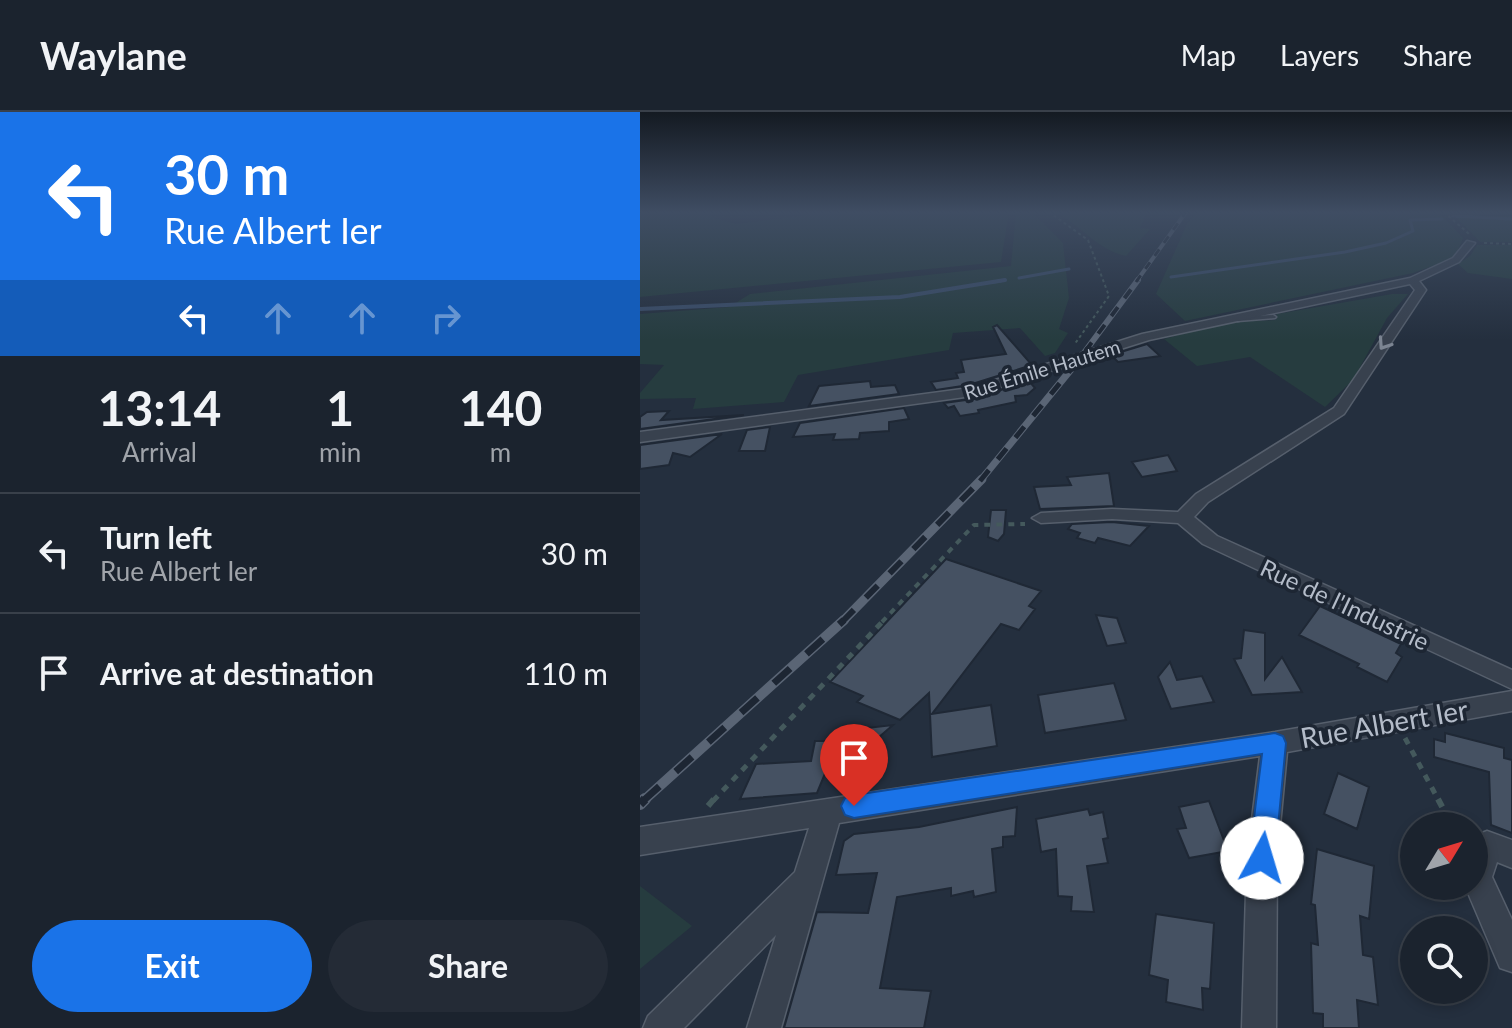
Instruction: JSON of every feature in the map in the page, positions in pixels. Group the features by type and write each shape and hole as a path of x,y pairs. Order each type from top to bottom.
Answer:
{"street":[{"name":"Rue Émile Hautem","path":"640,437 972,392 1069,359 1220,319 1361,293 1413,280 1462,255"},
{"path":"1041,518 1112,514 1183,518 1202,498 1339,411 1421,290 1413,280"},
{"name":"Rue de l'Industrie","path":"1183,518 1210,540 1512,680"},
{"name":"Rue Albert Ier","path":"640,841 1275,743 1512,701"},
{"path":"1259,1028 1262,858 1275,743"},
{"path":"764,1028 828,811"},
{"path":"1512,854 1487,845 1477,878 1512,956"},
{"path":"660,1028 807,880"}],"lane":[{"path":"1220,319 1273,317"}],"path":[{"path":"1069,359 1071,348 1109,296 1104,290 1093,255"},
{"path":"681,834 974,525 1036,523 1041,518"},
{"path":"1396,721 1445,812"}],"green space":[{"path":"640,255 1002,255 1001,262 640,297"},
{"path":"1012,255 1064,255 1069,298 1059,329 1068,333 1055,353 1045,356 1020,328 953,333 949,350 798,375 784,402 693,409 696,398 640,399 640,393 664,365 640,364 640,314 729,307 750,294 1011,266"},
{"path":"1173,255 1456,255 1455,258 1413,273 1185,321 1156,294"},
{"path":"1512,255 1512,279 1468,273 1458,264 1470,256"},
{"path":"1392,294 1408,294 1387,318 1353,380 1325,407 1250,357 1197,366 1164,339 1226,322 1276,320 1277,314"},
{"path":"640,886 692,926 640,969"}],"building":[{"path":"997,325 1032,365 969,385 936,390 931,382 958,378 956,373 964,372 961,360 1006,354 993,327"},
{"path":"1147,344 1160,356 1118,362 1111,355"},
{"path":"870,381 871,387 895,385 899,394 809,406 819,386"},
{"path":"1029,381 1035,388 1027,395 1015,396 1016,402 978,410 979,413 960,416 954,406 948,408 944,403 973,399"},
{"path":"904,408 909,419 889,422 889,431 860,433 859,439 833,440 835,434 793,437 800,423"},
{"path":"669,411 661,420 744,415 640,429 640,417 647,412"},
{"path":"770,427 765,451 739,451 747,430"},
{"path":"722,434 690,457 673,453 669,465 640,469 640,445"},
{"path":"1168,455 1177,471 1142,477 1132,462"},
{"path":"1109,473 1114,506 1040,509 1034,487 1071,485 1067,477"},
{"path":"991,510 1006,510 1004,534 998,541 988,537"},
{"path":"1112,522 1149,526 1130,546 1098,538 1095,543 1077,538 1080,533 1068,529 1072,524"},
{"path":"946,559 1041,591 1029,606 1035,609 1019,630 1001,624 932,714 991,705 997,746 932,757 929,693 900,720 857,702 863,696 830,682"},
{"path":"1320,606 1401,644 1396,653 1402,657 1387,682 1357,667 1359,664 1299,635"},
{"path":"1096,615 1117,618 1126,643 1107,646"},
{"path":"1244,630 1265,633 1265,679 1282,657 1302,692 1252,695 1234,659 1241,658"},
{"path":"1170,662 1177,680 1202,676 1214,702 1171,709 1158,677"},
{"path":"1114,683 1126,720 1045,733 1038,695"},
{"path":"893,725 856,757 831,759 817,793 740,799 756,764 811,761 815,741 832,741 834,734 849,730"},
{"path":"1445,733 1504,748 1504,758 1512,760 1512,833 1491,825 1489,772 1434,757 1434,739 1445,742"},
{"path":"1338,773 1369,787 1357,829 1324,814"},
{"path":"1209,801 1228,851 1189,858 1177,829 1186,828 1179,807"},
{"path":"1017,807 1015,836 1003,837 1003,847 992,849 996,892 974,897 973,891 951,896 951,888 897,897 880,988 931,991 924,1028 784,1028 817,912 868,913 877,873 836,875 844,841 854,834 919,827"},
{"path":"1088,809 1090,815 1103,812 1108,838 1103,839 1108,863 1087,866 1094,912 1071,911 1072,897 1058,896 1056,849 1041,852 1036,819"},
{"path":"1317,849 1374,866 1369,919 1360,916 1363,955 1373,957 1378,1005 1357,1000 1359,1028 1323,1028 1323,1014 1313,1013 1311,943 1318,945 1315,905 1311,904"},
{"path":"1156,914 1214,923 1210,989 1202,988 1203,1010 1166,1002 1168,980 1149,975"}],"waterway":[{"path":"1171,277 1326,255"},
{"path":"1019,278 1069,269"},
{"path":"640,309 900,297 1005,280 994,282"}],"railway":[{"path":"1136,282 1155,255"},
{"path":"1072,369 1138,280"},
{"path":"980,481 1073,367"},
{"path":"844,620 982,479"},
{"path":"643,801 844,620"},
{"path":"640,804 643,801"}],"route":[{"path":"854,806 1275,743 1262,858"}]}
